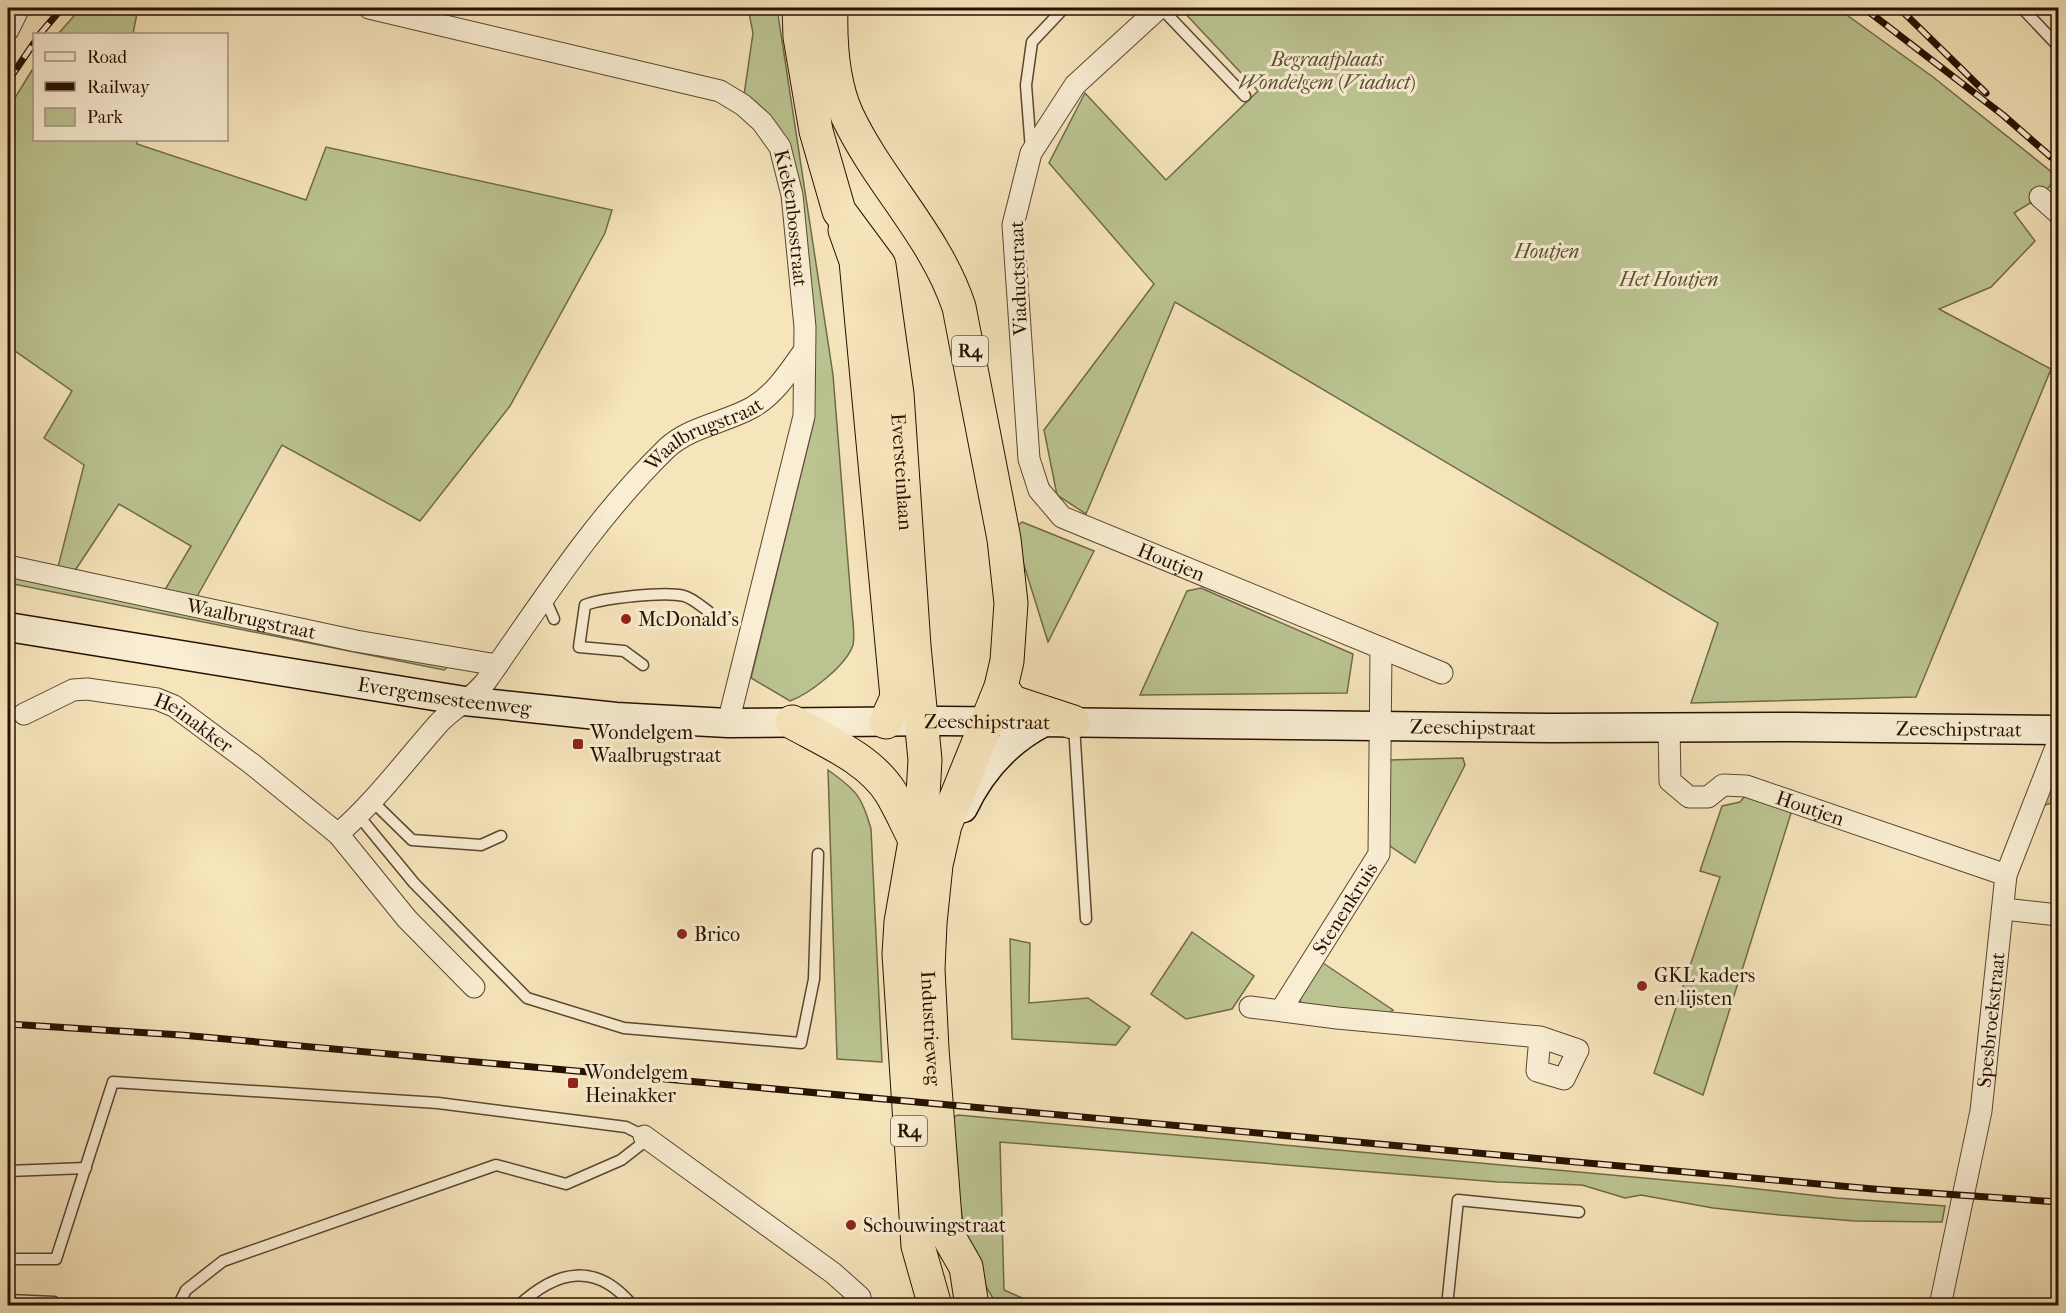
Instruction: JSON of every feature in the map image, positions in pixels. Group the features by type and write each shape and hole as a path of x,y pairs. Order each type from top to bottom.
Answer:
{"highway":[{"name":"Eversteinlaan","path":"799,8 800,37 816,131 839,211 879,265 897,394 925,760 924,795 901,922 899,954"},
{"name":"R4","path":"831,8 830,35 835,76 846,113 949,277 959,308 969,349 1007,560 1011,603 1007,661 1001,687 945,825 936,865"},
{"path":"839,211 856,261 897,697 886,722"},
{"path":"1001,687 1012,702 1059,722"},
{"path":"792,722 852,756 870,770 890,791 915,840"},
{"name":"Industrieweg","path":"936,865 928,969 946,1232 966,1268 972,1305"},
{"name":"Industrieweg","path":"899,954 918,1246 935,1305"}],"main road":[{"name":"Evergemsesteenweg","path":"8,627 465,701 616,717 728,723 886,722"},
{"name":"Zeeschipstraat","path":"886,722 2058,730"},
{"path":"921,722 939,752 936,865"},
{"path":"936,865 966,800 994,759 1023,733 1059,722"}],"street":[{"path":"8,30 19,8"},
{"name":"Kiekenbosstraat","path":"369,8 720,91 743,105 762,122 780,147 790,185 805,327 804,416 728,723"},
{"name":"Viaductstraat","path":"1062,517 1039,490 1029,459 1013,225 1032,153 1075,86 1160,8"},
{"path":"2040,197 2058,213"},
{"name":"Waalbrugstraat","path":"465,701 488,679 543,595 623,495 668,447 696,430 751,408 771,396 804,351"},
{"name":"Houtjen","path":"1062,517 1381,650 1442,673"},
{"name":"Waalbrugstraat","path":"8,566 356,640 496,665"},
{"path":"1380,725 1381,650"},
{"name":"Heinakker","path":"24,714 73,690 128,693 157,699 174,706 252,764 338,834 407,919 474,987"},
{"path":"338,834 440,723 465,701"},
{"name":"Stenenkruis","path":"1281,1010 1379,854 1380,725"},
{"name":"Houtjen","path":"1669,728 1670,781 1689,797 1708,796 1723,785 1746,786 2006,875"},
{"name":"Spesbroekstraat","path":"1940,1305 1981,1111 2006,875 2058,742"},
{"path":"2004,909 2058,915"},
{"path":"1250,1007 1540,1037"},
{"path":"646,1137 833,1273 860,1297 861,1305"}],"lane":[{"path":"1032,153 1026,86 1032,42 1064,8"},
{"path":"1160,8 1245,96"},
{"path":"2022,8 2058,46"},
{"path":"543,595 554,619"},
{"path":"643,665 624,651 579,647 585,605 597,601 645,596 684,596 708,610"},
{"path":"1059,722 1086,920"},
{"path":"364,808 412,840 482,845 501,836"},
{"path":"364,808 414,883 527,998 624,1028 801,1043 814,979 818,854"},
{"path":"8,1259 56,1259 113,1082 438,1103 626,1127 646,1137 621,1160 566,1184 496,1165 222,1261 186,1290 178,1305"},
{"path":"8,1171 86,1168"},
{"path":"1447,1305 1458,1200 1579,1212"},
{"path":"518,1305 537,1289 554,1279 573,1275 591,1277 608,1284 633,1305"},
{"path":"8,1300 54,1302 54,1305"}],"green space":[{"path":"81,8 138,8 133,33 59,33"},
{"path":"748,8 777,8 833,375 854,629 853,645 843,662 816,686 790,701 751,678 814,421 815,330 789,150 744,95 753,33"},
{"name":"Het Houtjen","path":"1180,8 1837,8 1933,77 2058,177 2040,197 2014,213 2035,241 1991,287 1939,309 2051,369 1916,697 1691,703 1718,623 1175,302 1086,514 1057,495 1044,430 1154,284 1049,163 1085,93 1166,180 1258,91"},
{"path":"33,69 33,141 137,141 137,144 306,200 326,147 612,210 605,233 510,406 420,521 282,445 195,600 163,593 191,546 119,504 74,572 58,567 84,465 44,438 72,391 8,346 8,109"},
{"path":"1022,522 1094,551 1048,642 1013,530"},
{"path":"8,573 449,666 444,670 8,583"},
{"path":"1201,588 1353,654 1347,693 1140,695 1187,591"},
{"path":"1463,758 1465,765 1415,863 1387,844 1389,760"},
{"path":"2058,764 2058,801 2042,806"},
{"path":"828,770 857,795 871,829 882,1062 837,1059"},
{"path":"1745,796 1792,810 1703,1095 1654,1073 1720,877 1700,871 1722,806 1740,802"},
{"path":"1192,932 1254,976 1232,1009 1186,1019 1151,994"},
{"path":"1010,939 1030,943 1029,1003 1088,998 1130,1027 1116,1045 1012,1039"},
{"path":"1320,961 1393,1010 1389,1014 1300,1005 1302,983"},
{"path":"958,1115 1731,1186 1837,1198 1945,1206 1942,1222 1855,1221 1713,1208 1641,1195 1625,1198 1582,1185 1498,1182 1000,1142 1004,1290 1027,1300 1026,1305 994,1300 973,1257 961,1212 955,1165 951,1118"}],"railway":[{"path":"41,33 62,8"},
{"path":"1864,8 2003,115 2051,157"},
{"path":"1899,8 1986,93"},
{"path":"8,81 33,44"},
{"path":"8,1024 181,1035 1873,1189 2058,1202"}],"place":[{"name":"McDonald's","path":"626,619"},
{"name":"Wondelgem Waalbrugstraat","path":"578,744"},
{"name":"Brico","path":"682,934"},
{"name":"GKL kaders en lijsten","path":"1642,986"},
{"name":"Wondelgem Heinakker","path":"573,1083"},
{"name":"Schouwingstraat","path":"851,1225"}],"park label":[{"name":"Begraafplaats Wondelgem (Viaduct)","path":"1327,70"}]}
